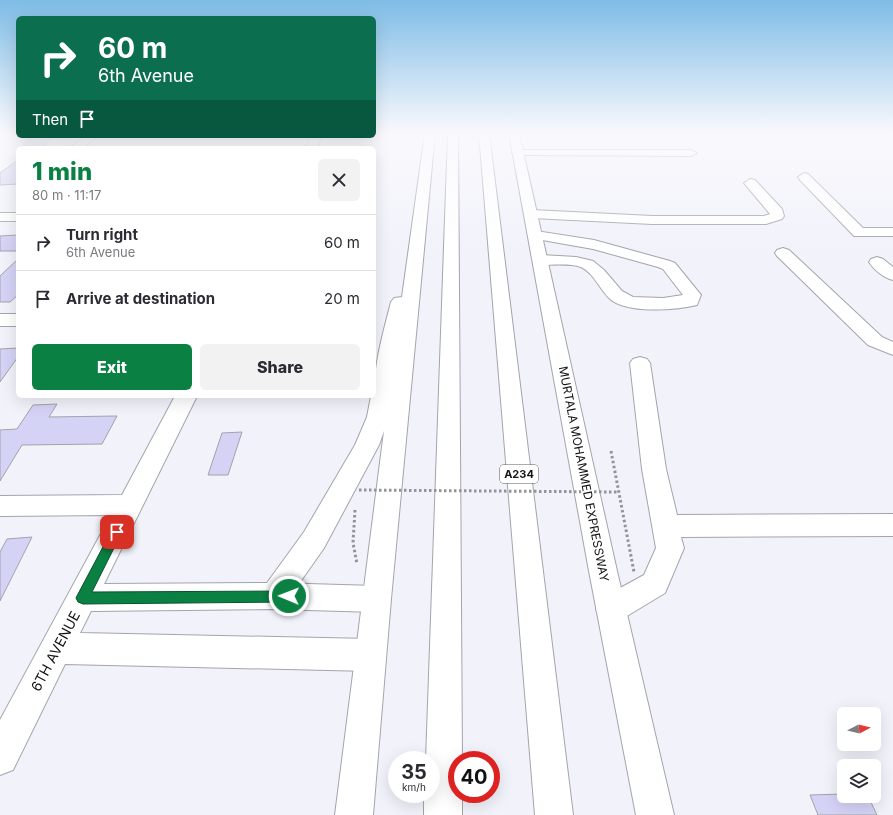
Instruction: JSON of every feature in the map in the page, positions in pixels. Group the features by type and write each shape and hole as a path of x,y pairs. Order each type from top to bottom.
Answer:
{"main road":[{"path":"354,815 376,599 426,171"},
{"path":"443,815 452,171"},
{"name":"A234","path":"488,171 554,815"},
{"name":"MURTALA MOHAMMED EXPRESSWAY","path":"522,171 611,609 655,815"},
{"path":"804,178 859,233 875,231 893,232"},
{"path":"534,225 652,220 766,220 777,216 777,212 750,183"},
{"path":"0,217 16,217"},
{"path":"534,225 594,245 670,266 692,295 692,301 676,303 634,303 618,297 588,264 572,261 541,260"},
{"path":"783,253 875,341 893,349"},
{"path":"877,262 893,275"},
{"path":"274,596 314,540 364,451 378,417 391,337 400,300 415,274"},
{"path":"0,320 16,320"},
{"path":"611,609 655,584 670,548 654,469 640,363"},
{"name":"6TH AVENUE","path":"0,757 185,398"},
{"path":"0,506 131,505"},
{"path":"666,526 893,525"},
{"path":"83,598 274,596 376,599"},
{"path":"56,648 370,654"}],"path":[{"path":"357,497 364,467 364,451"},
{"path":"611,451 638,594"},
{"path":"359,490 618,492"},
{"path":"356,505 353,543 358,571 376,599"}],"building":[{"path":"3,171 16,171 16,184 0,185 0,173"},
{"path":"16,235 16,251 0,251 0,236"},
{"path":"16,261 16,297 10,302 0,302 0,276"},
{"path":"16,348 16,360 0,382 0,349"},
{"path":"57,404 49,417 117,416 102,444 22,445 0,481 0,430 17,429 33,405"},
{"path":"242,432 228,475 208,475 222,433"},
{"path":"32,537 0,601 0,552 7,539"},
{"path":"837,794 837,803 871,803 877,815 818,815 810,795"}],"route":[{"path":"117,532 83,598 289,596"}]}
